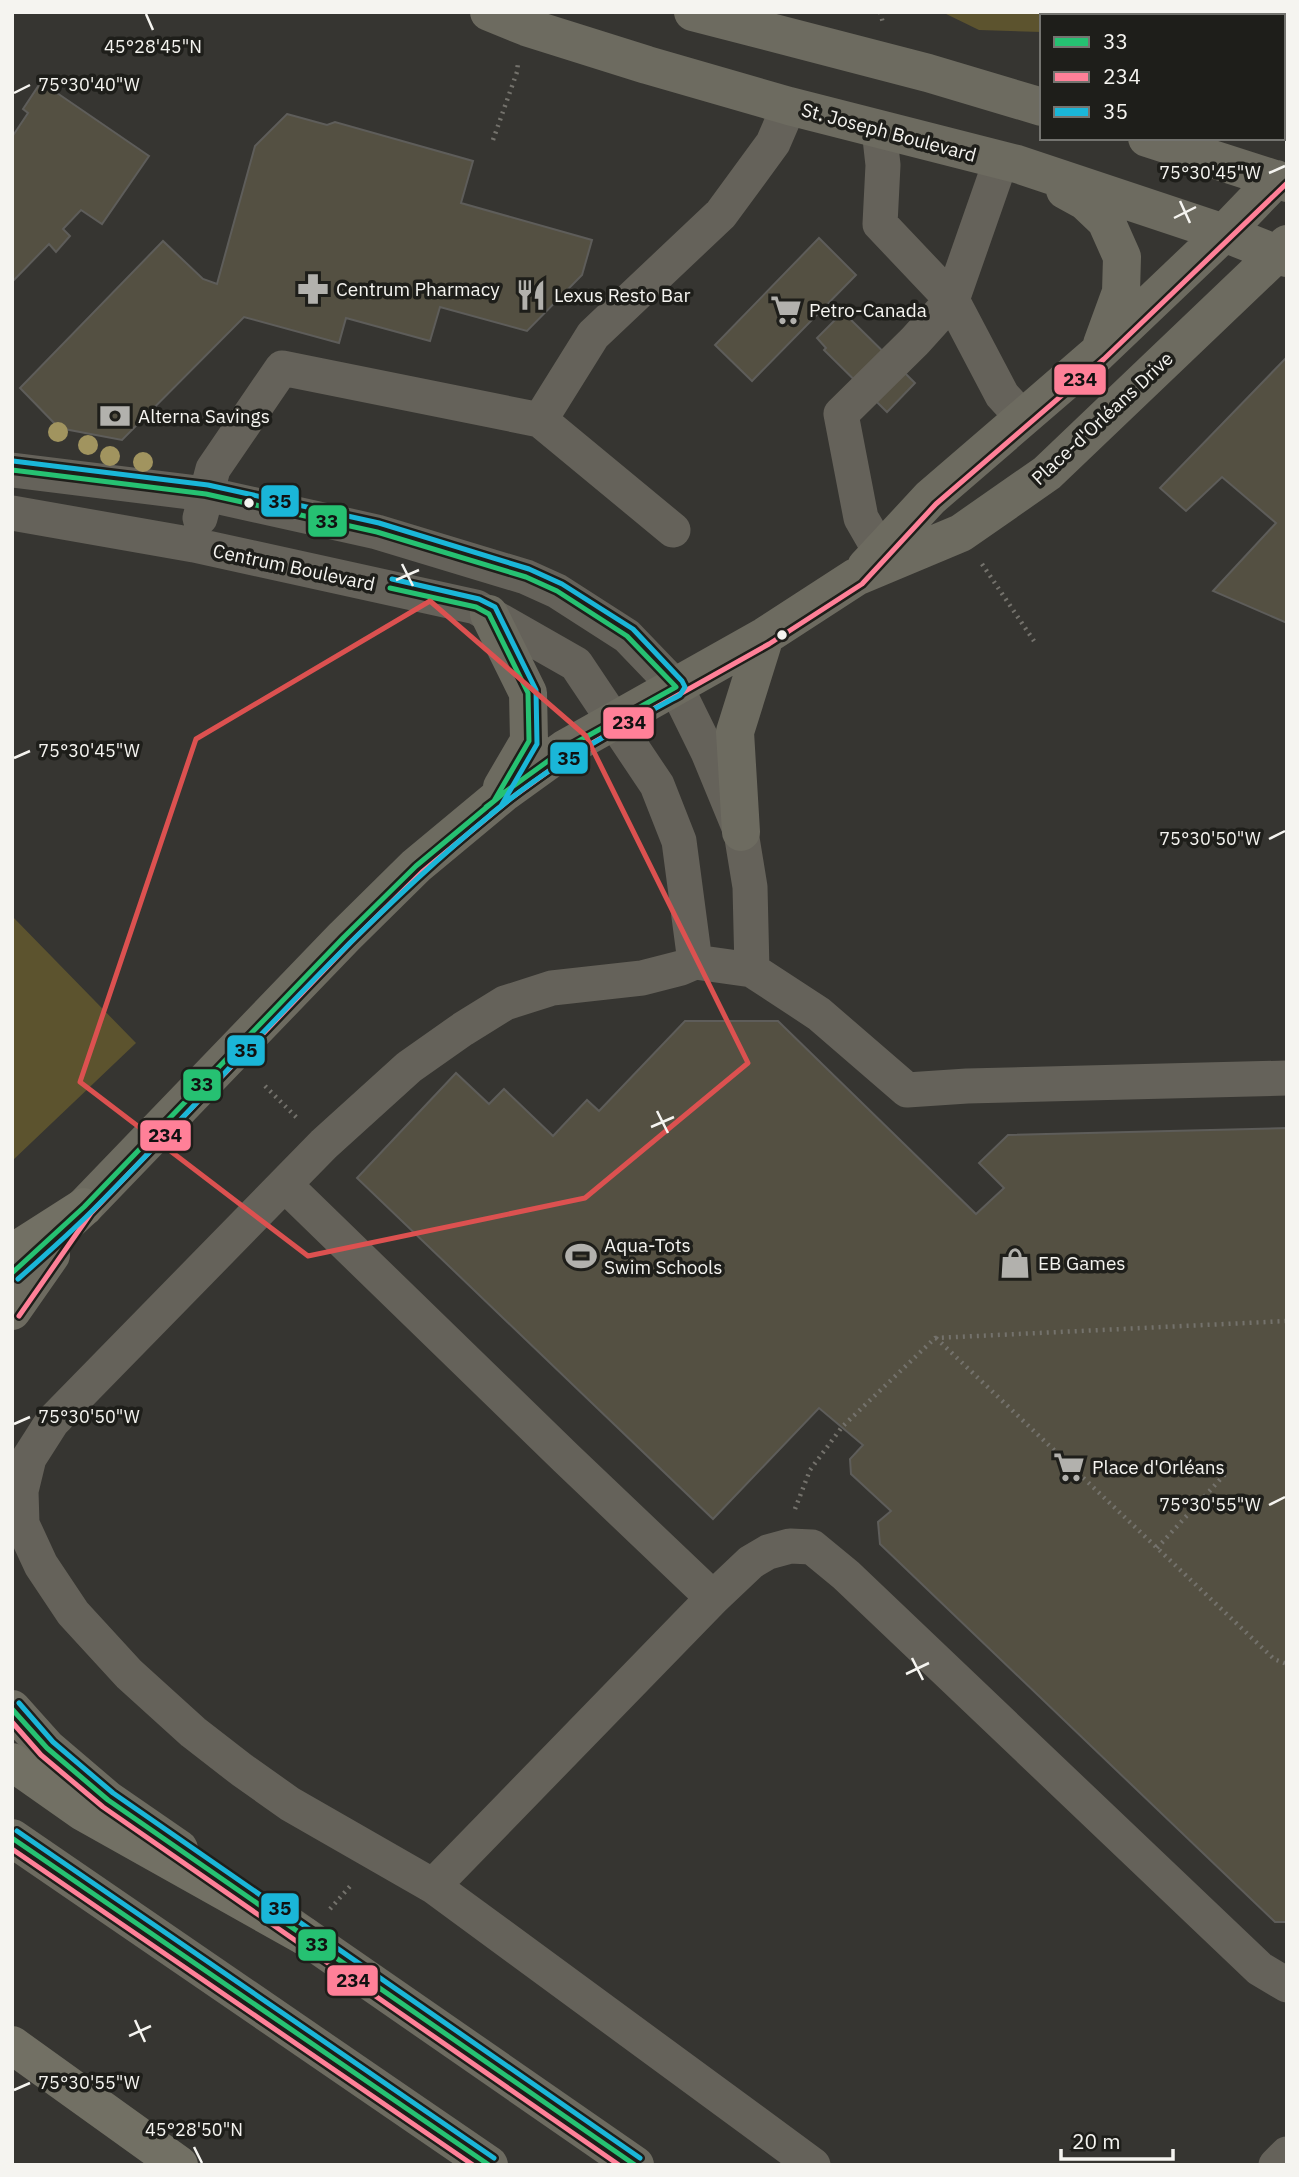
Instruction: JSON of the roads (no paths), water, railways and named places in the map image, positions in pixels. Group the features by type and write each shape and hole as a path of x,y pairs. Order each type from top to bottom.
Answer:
{"highway":[{"path":"12,1253 84,1207"},
{"path":"12,1762 83,1812 313,1927"},
{"path":"12,2045 179,2165"}],"main road":[{"name":"St. Joseph Boulevard","path":"489,12 526,27 647,65 789,106 1009,162 1283,252"},
{"path":"693,12 928,73 1040,106"},
{"path":"1154,140 1283,178"},
{"path":"1009,162 1085,201 1106,221 1122,257 1121,292 1098,353"},
{"name":"Place-d'Orléans Drive","path":"12,1273 84,1207 416,866 494,800 566,748 765,636 868,564 930,498 1098,353 1283,178"},
{"name":"Place-d'Orléans Drive","path":"868,564 961,533 1047,473 1283,252"},
{"path":"489,614 528,693 529,741 494,800"},
{"path":"741,832 735,732 765,636"},
{"name":"Place-d'Orléans Drive","path":"12,1311 84,1207"},
{"path":"12,1709 47,1748 108,1800 313,1927 635,2165"},
{"path":"12,1838 489,2165"}],"street":[{"path":"540,420 593,335 722,214 773,143 789,106"},
{"path":"879,129 883,165 880,224 952,300 1002,394 1023,418"},
{"path":"868,564 841,414 952,300 1009,162"},
{"path":"194,545 213,469 282,368 540,420 673,530"},
{"path":"12,470 206,495 377,532 526,577 556,591 627,636 676,688 708,752 741,832 750,887 752,970"},
{"name":"Centrum Boulevard","path":"12,513 194,545 475,607 576,664 657,785 679,841 695,962"},
{"path":"813,2165 432,1886 290,1804 192,1732 129,1674 74,1613 41,1565 22,1524 21,1491 29,1458 52,1422 324,1144 409,1067 505,1003 552,988 642,978 695,962 752,970 819,1014 907,1090 967,1086 1287,1078"},
{"path":"285,1185 713,1598"},
{"path":"432,1886 751,1562 768,1552 790,1546 812,1547 846,1575 1260,1969 1287,1985"},
{"path":"1276,2165 1287,2154"}],"place":[{"name":"Centrum Pharmacy","path":"313,289"},
{"name":"Lexus Resto Bar","path":"531,295"},
{"name":"Petro-Canada","path":"786,310"},
{"name":"Alterna Savings","path":"115,416"},
{"name":"Aqua-Tots Swim Schools","path":"581,1256"},
{"name":"EB Games","path":"1015,1263"},
{"name":"Place d'Orléans","path":"1069,1467"}]}
